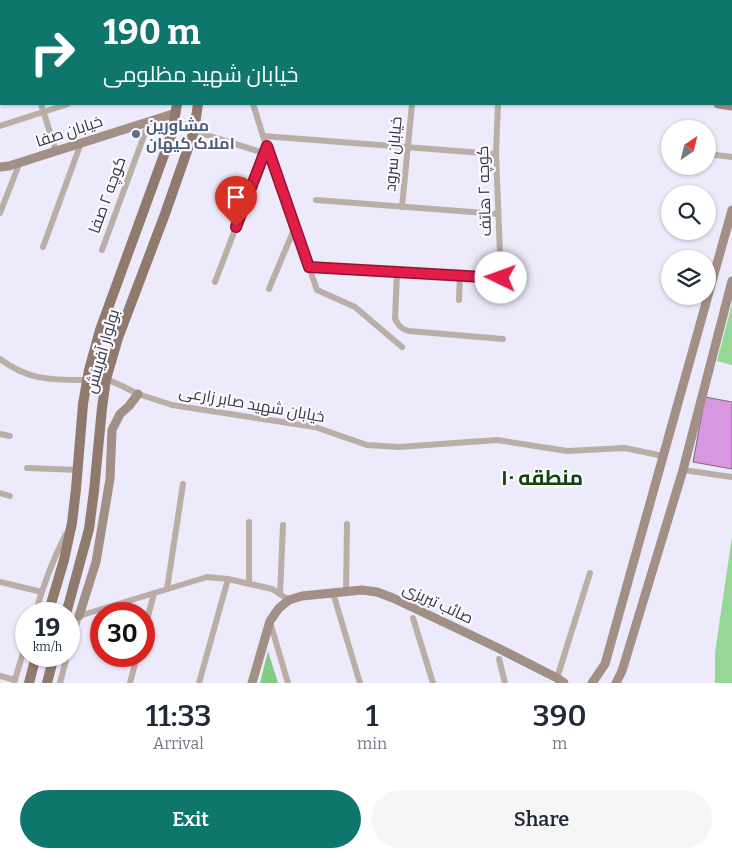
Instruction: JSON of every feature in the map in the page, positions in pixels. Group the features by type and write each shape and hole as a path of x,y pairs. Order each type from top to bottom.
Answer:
{"main road":[{"name":"بولوار آفرینش","path":"69,602 89,529 106,380 118,338 194,131 198,105"},
{"name":"بولوار آفرینش","path":"52,602 64,560 72,523 83,404 89,370 100,330 172,133 176,108"},
{"path":"29,683 33,667"},
{"path":"47,683 51,667"}],"street":[{"path":"41,105 56,151"},
{"path":"0,126 65,105"},
{"path":"253,105 263,136 265,150 317,290 355,307 402,347"},
{"name":"خیابان سرود","path":"402,207 412,105"},
{"name":"کوچه ۲ هاتف","path":"460,276 501,278 496,154 498,105"},
{"name":"خیابان صفا","path":"0,167 9,166 149,122 176,108"},
{"name":"کوچه ۲ صفا","path":"102,250 149,122"},
{"path":"194,131 265,150"},
{"path":"263,136 496,154"},
{"path":"42,247 82,143"},
{"path":"215,282 265,150"},
{"path":"716,155 732,157"},
{"path":"0,213 20,162"},
{"path":"316,200 498,214"},
{"path":"592,683 604,664 732,210"},
{"path":"269,289 295,227"},
{"path":"309,267 460,276 459,300"},
{"path":"398,272 395,319 402,329 503,338"},
{"path":"616,683 622,671 682,470 732,281"},
{"path":"0,359 12,368 47,380 87,380"},
{"name":"خیابان شهید صابر زارعی","path":"106,380 138,394 172,405 315,427 366,444 399,447 497,440 567,451 625,448 663,456"},
{"path":"80,610 98,553 110,479 112,430 120,414 138,394"},
{"path":"0,434 10,436"},
{"path":"27,468 78,470"},
{"path":"682,470 732,477"},
{"path":"167,589 183,484"},
{"path":"0,493 10,496"},
{"path":"249,522 249,584"},
{"path":"39,602 55,555 72,523"},
{"path":"346,592 347,524"},
{"path":"280,594 283,525"},
{"path":"562,681 590,573"},
{"path":"80,615 207,577 228,579 272,589 289,600 278,608 270,621 252,683"},
{"path":"199,683 228,579"},
{"path":"0,582 42,592"},
{"name":"صائب تبریزی","path":"289,600 302,596 362,590 377,592 496,647 562,681"},
{"path":"152,602 154,593"},
{"path":"332,593 360,683"},
{"path":"413,618 433,683"},
{"path":"270,621 288,683"},
{"path":"499,659 505,683"},
{"path":"0,676 15,682 19,667"},
{"path":"60,683 64,667"},
{"path":"130,683 134,667"}],"green space":[{"path":"732,304 732,365 717,361"},
{"path":"732,536 732,683 715,683 715,653"},
{"path":"268,651 278,683 260,683"}],"building":[{"path":"705,397 732,402 732,469 693,462"}],"place":[{"name":"مشاورین املاک کیهان","path":"136,134"}],"district":[{"name":"منطقه ۱۰","path":"542,478"}],"route":[{"path":"236,227 267,146 309,267 501,278"}]}
